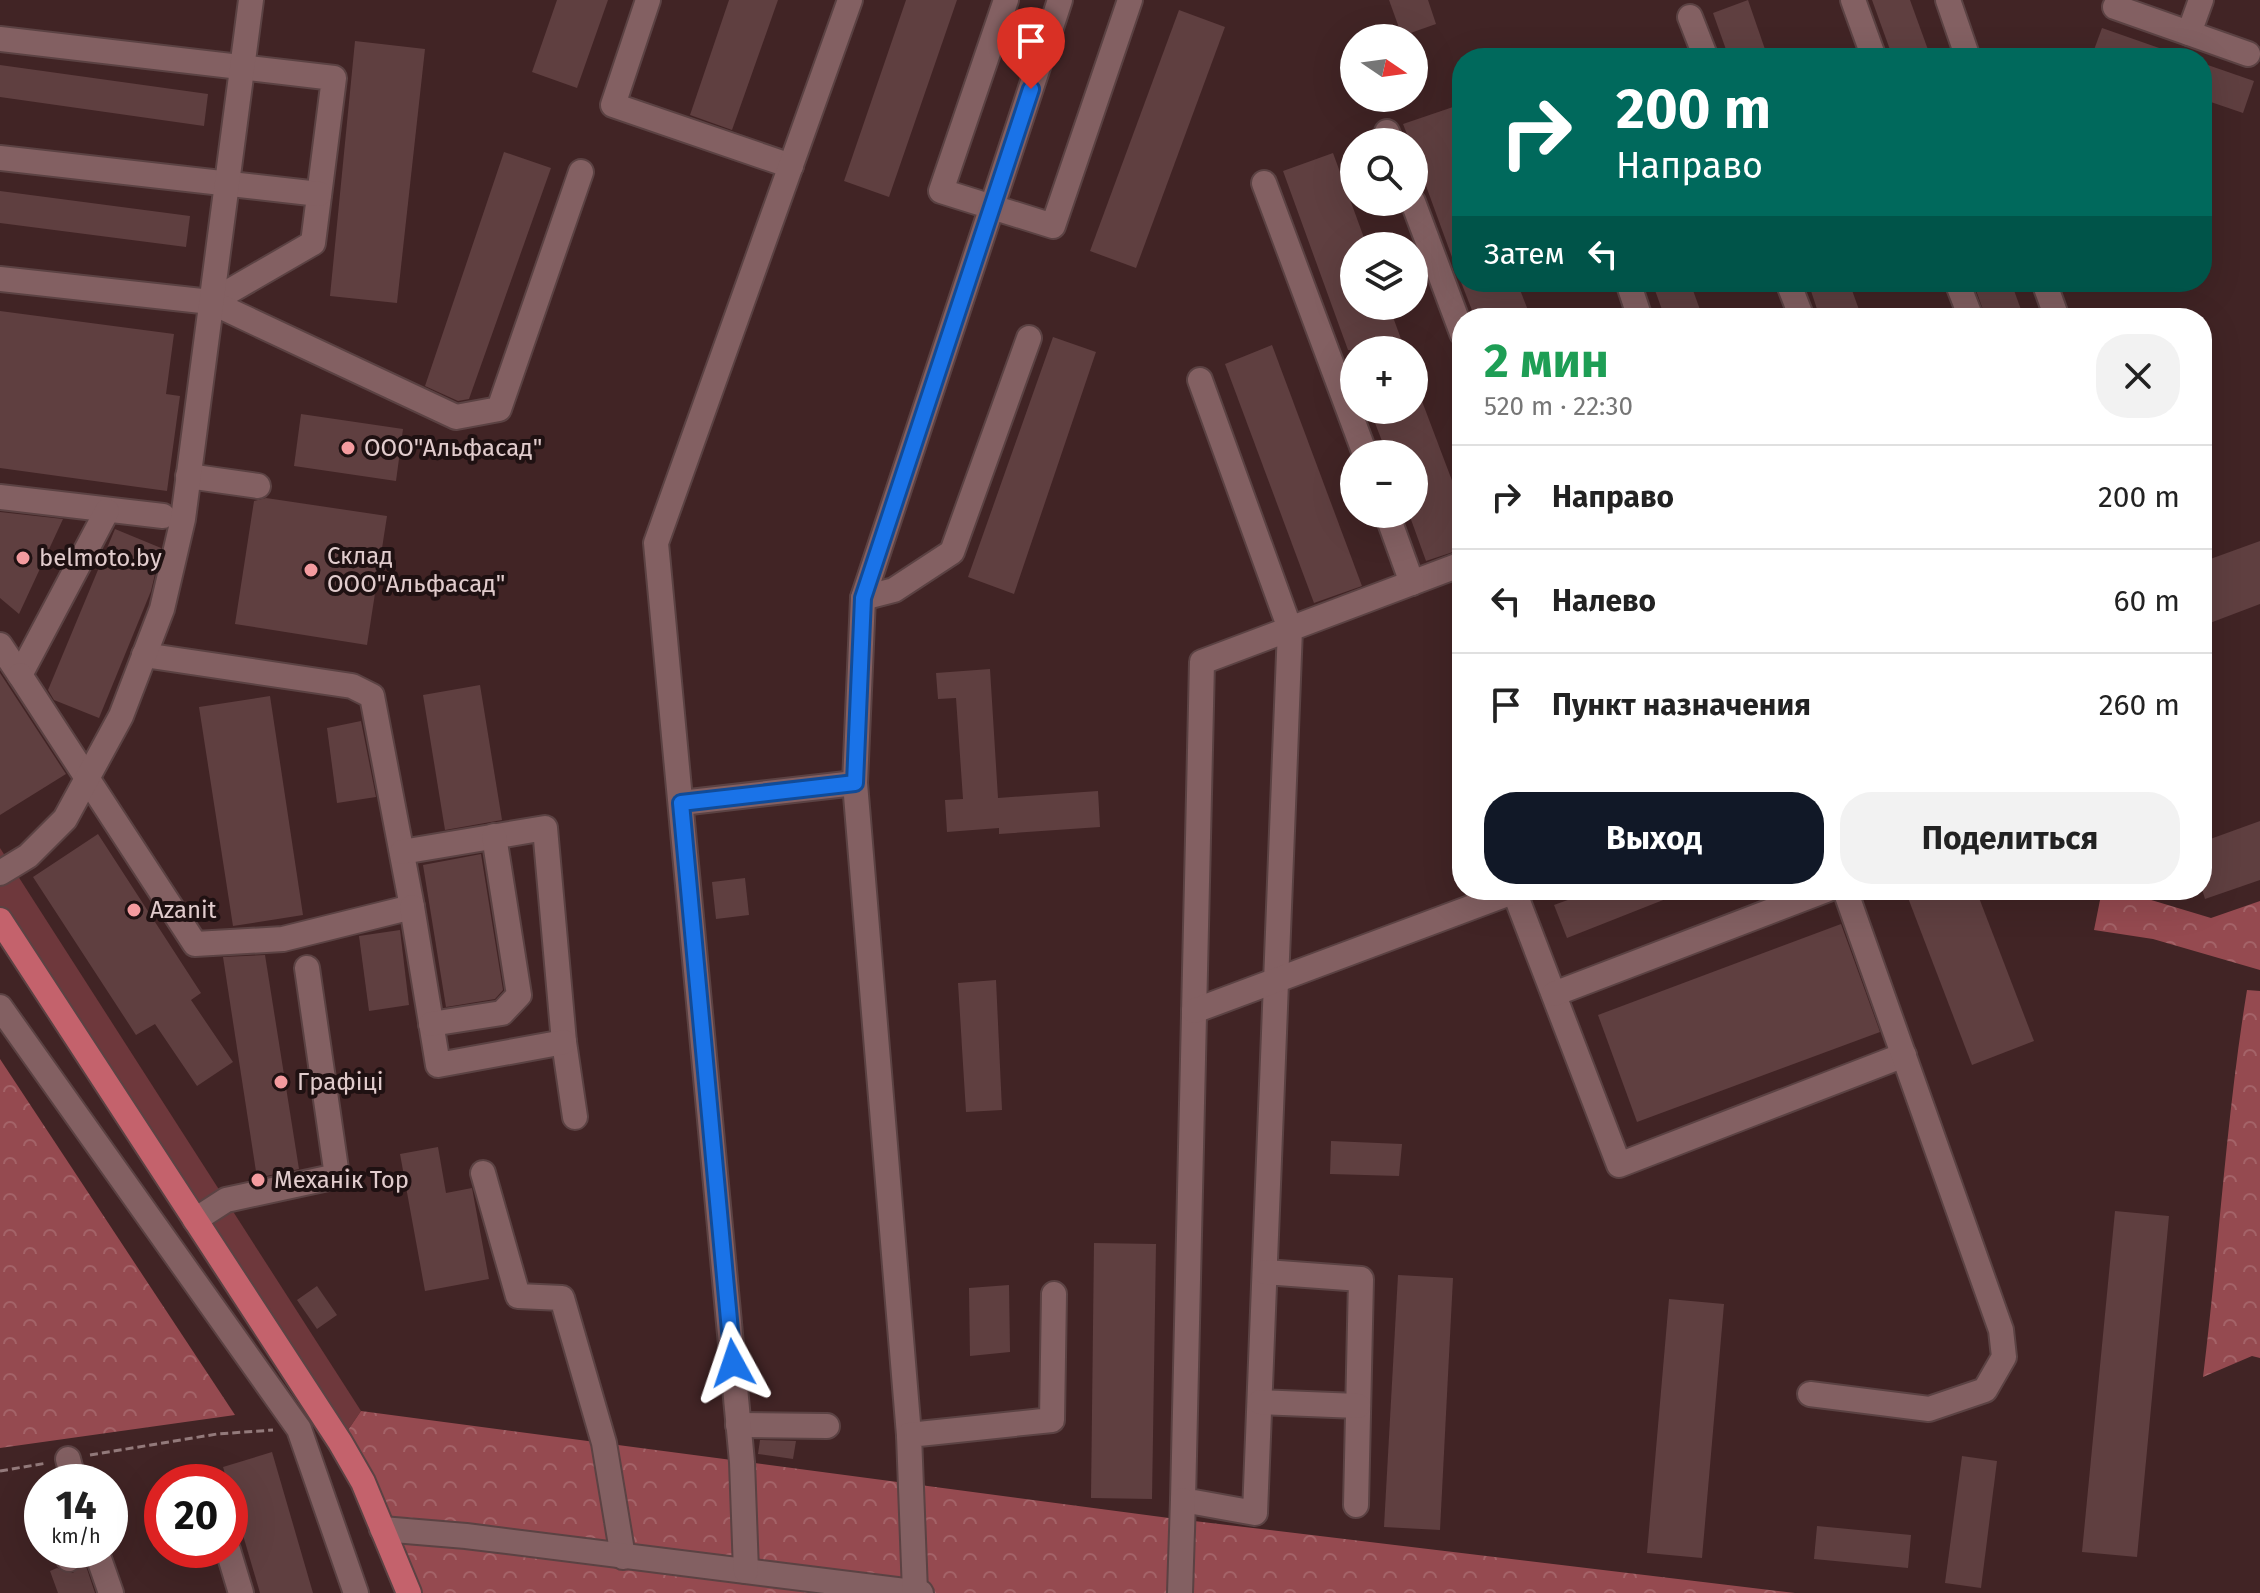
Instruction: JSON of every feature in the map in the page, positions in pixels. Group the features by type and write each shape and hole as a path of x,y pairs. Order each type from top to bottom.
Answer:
{"main road":[{"path":"0,920 340,1442 409,1593"}],"street":[{"path":"0,873 28,856 65,819 121,716 162,609 183,519 251,0"},
{"path":"648,0 613,105 791,166"},
{"path":"746,1571 738,1425 656,543 850,0"},
{"path":"1006,0 941,191 1053,226 1130,0"},
{"path":"382,1529 466,1536 918,1593 909,1435 855,783 863,598 1060,0"},
{"path":"1853,0 1870,48"},
{"path":"1948,0 1965,48"},
{"path":"2189,33 2201,0"},
{"path":"2115,7 2248,54"},
{"path":"1690,17 1702,48"},
{"path":"0,39 334,78 313,243 211,302"},
{"path":"0,158 319,194"},
{"path":"0,279 211,302 456,417 499,409 581,172"},
{"path":"1264,183 1360,440"},
{"path":"1418,216 1453,308"},
{"path":"863,598 894,590 952,552 1029,338"},
{"path":"1183,1500 1255,1513 1290,629 1200,380"},
{"path":"188,476 258,486"},
{"path":"0,497 163,516"},
{"path":"20,675 107,511"},
{"path":"1392,528 1412,583"},
{"path":"1180,1593 1202,662 1452,568"},
{"path":"0,645 195,944 283,939 412,907"},
{"path":"144,655 352,686 372,696 438,1065 564,1042"},
{"path":"681,803 855,783"},
{"path":"402,852 545,828 564,1042 575,1117"},
{"path":"431,1024 502,1013 519,995 494,836"},
{"path":"1194,1011 1492,900"},
{"path":"1519,900 1619,1165 1904,1055"},
{"path":"1554,994 1800,900"},
{"path":"1810,1394 1929,1409 1985,1390 2004,1357 2001,1330 1849,900"},
{"path":"195,1220 226,1200 337,1176 307,968"},
{"path":"0,1007 299,1429 356,1593"},
{"path":"483,1173 518,1296 562,1298 604,1443 623,1557"},
{"path":"1265,1272 1361,1279 1356,1505"},
{"path":"909,1435 1052,1420 1054,1294"},
{"path":"1260,1402 1358,1406"},
{"path":"738,1425 827,1426"},
{"path":"102,1568 111,1593"},
{"path":"233,1568 241,1593"}],"path":[{"path":"99,1464 217,1434 299,1429"},
{"path":"0,1471 24,1471"}],"shaded area":[{"path":"0,848 361,1411 340,1442 0,920"}],"green space":[{"path":"2100,900 2151,900 2211,918 2260,901 2260,970 2153,939 2094,930"},
{"path":"2247,990 2260,991 2260,1358 2252,1356 2203,1377 2234,1086"},
{"path":"0,1059 235,1415 0,1448"},
{"path":"361,1411 1169,1518 1795,1593 409,1593 340,1442"}],"building":[{"path":"557,0 608,0 577,88 532,72"},
{"path":"729,0 778,0 732,130 690,115"},
{"path":"906,0 957,0 889,197 844,181"},
{"path":"1389,0 1428,0 1436,24 1428,27 1428,24 1398,24"},
{"path":"1748,0 1765,48 1725,48 1713,13"},
{"path":"1872,0 1910,0 1927,48 1889,48"},
{"path":"1179,10 1225,27 1136,268 1090,251"},
{"path":"2102,28 2159,48 2095,48"},
{"path":"355,41 425,49 397,303 330,296"},
{"path":"0,65 208,94 204,126 0,97"},
{"path":"2212,66 2254,81 2243,113 2212,102"},
{"path":"1452,107 1452,257 1428,191 1428,128 1405,128 1403,124"},
{"path":"504,152 551,168 469,399 458,401 425,386"},
{"path":"1333,153 1340,172 1340,216 1356,216 1362,232 1340,232 1340,320 1394,320 1400,336 1343,336 1283,171"},
{"path":"0,191 190,216 186,247 0,223"},
{"path":"1465,292 1521,292 1527,308 1471,308"},
{"path":"1656,292 1694,292 1699,308 1661,308"},
{"path":"1811,292 1853,292 1858,308 1817,308"},
{"path":"1977,292 2015,292 2020,308 1982,308"},
{"path":"0,311 174,334 166,394 180,396 167,491 0,468"},
{"path":"1053,337 1096,352 1014,594 968,577"},
{"path":"1272,345 1362,586 1314,603 1225,364"},
{"name":"ООО\"Альфасад\"","path":"301,414 403,429 396,481 294,466"},
{"path":"1428,417 1452,481 1452,552 1426,561 1414,528 1428,528 1428,440 1382,440 1375,424 1428,424"},
{"name":"Склад ООО\"Альфасад\"","path":"266,498 387,516 367,645 235,624 254,501"},
{"name":"belmoto.by","path":"0,512 63,519 19,614 0,598"},
{"path":"115,529 161,548 151,591 99,718 54,700 48,690"},
{"path":"2260,541 2260,604 2212,622 2212,558"},
{"path":"990,669 998,798 1098,791 1100,827 999,834 999,828 947,832 945,800 963,799 956,698 938,699 936,673"},
{"path":"0,673 66,774 0,815"},
{"path":"480,685 502,820 445,830 423,695"},
{"path":"270,696 303,915 233,926 199,707"},
{"path":"361,721 376,797 337,803 327,728"},
{"path":"2260,821 2260,880 2212,897 2212,838"},
{"path":"98,834 201,993 191,1000 233,1062 197,1086 155,1024 136,1035 33,877"},
{"path":"481,854 503,990 495,999 446,1007 423,865"},
{"path":"745,878 749,915 716,919 712,882"},
{"path":"1568,900 1663,900 1567,938 1554,905"},
{"path":"1909,900 1980,900 2034,1041 1972,1065"},
{"path":"1841,924 1880,1032 1637,1122 1598,1015"},
{"path":"400,930 409,1005 369,1011 359,936"},
{"path":"265,955 299,1169 257,1178 223,957"},
{"path":"996,980 1002,1110 966,1112 958,983"},
{"path":"1331,1141 1402,1144 1399,1176 1330,1174"},
{"path":"438,1147 446,1193 472,1188 489,1279 425,1291 400,1154"},
{"path":"2115,1211 2169,1216 2137,1557 2082,1552"},
{"path":"1094,1243 1156,1244 1152,1499 1091,1498"},
{"path":"1398,1275 1453,1278 1440,1530 1384,1527"},
{"path":"1009,1285 1010,1352 970,1356 969,1288"},
{"path":"317,1286 337,1315 317,1329 297,1300"},
{"path":"1669,1299 1724,1304 1702,1558 1647,1553"},
{"path":"760,1440 796,1441 793,1459 758,1454"},
{"path":"272,1452 313,1593 260,1593 248,1552 248,1464 233,1464"},
{"path":"1962,1456 1997,1461 1981,1588 1945,1583"},
{"path":"1817,1526 1911,1535 1908,1568 1814,1559"},
{"path":"57,1568 73,1573 77,1568 87,1568 95,1593 58,1593 50,1571"}],"place":[{"name":"ООО\"Альфасад\"","path":"348,448"},
{"name":"belmoto.by","path":"23,558"},
{"name":"Склад ООО\"Альфасад\"","path":"311,570"},
{"name":"Azanit","path":"134,910"},
{"name":"Графіці","path":"281,1082"},
{"name":"Механік Тор","path":"258,1180"}],"route":[{"path":"733,1363 681,803 855,783 863,598 1031,89"}]}
